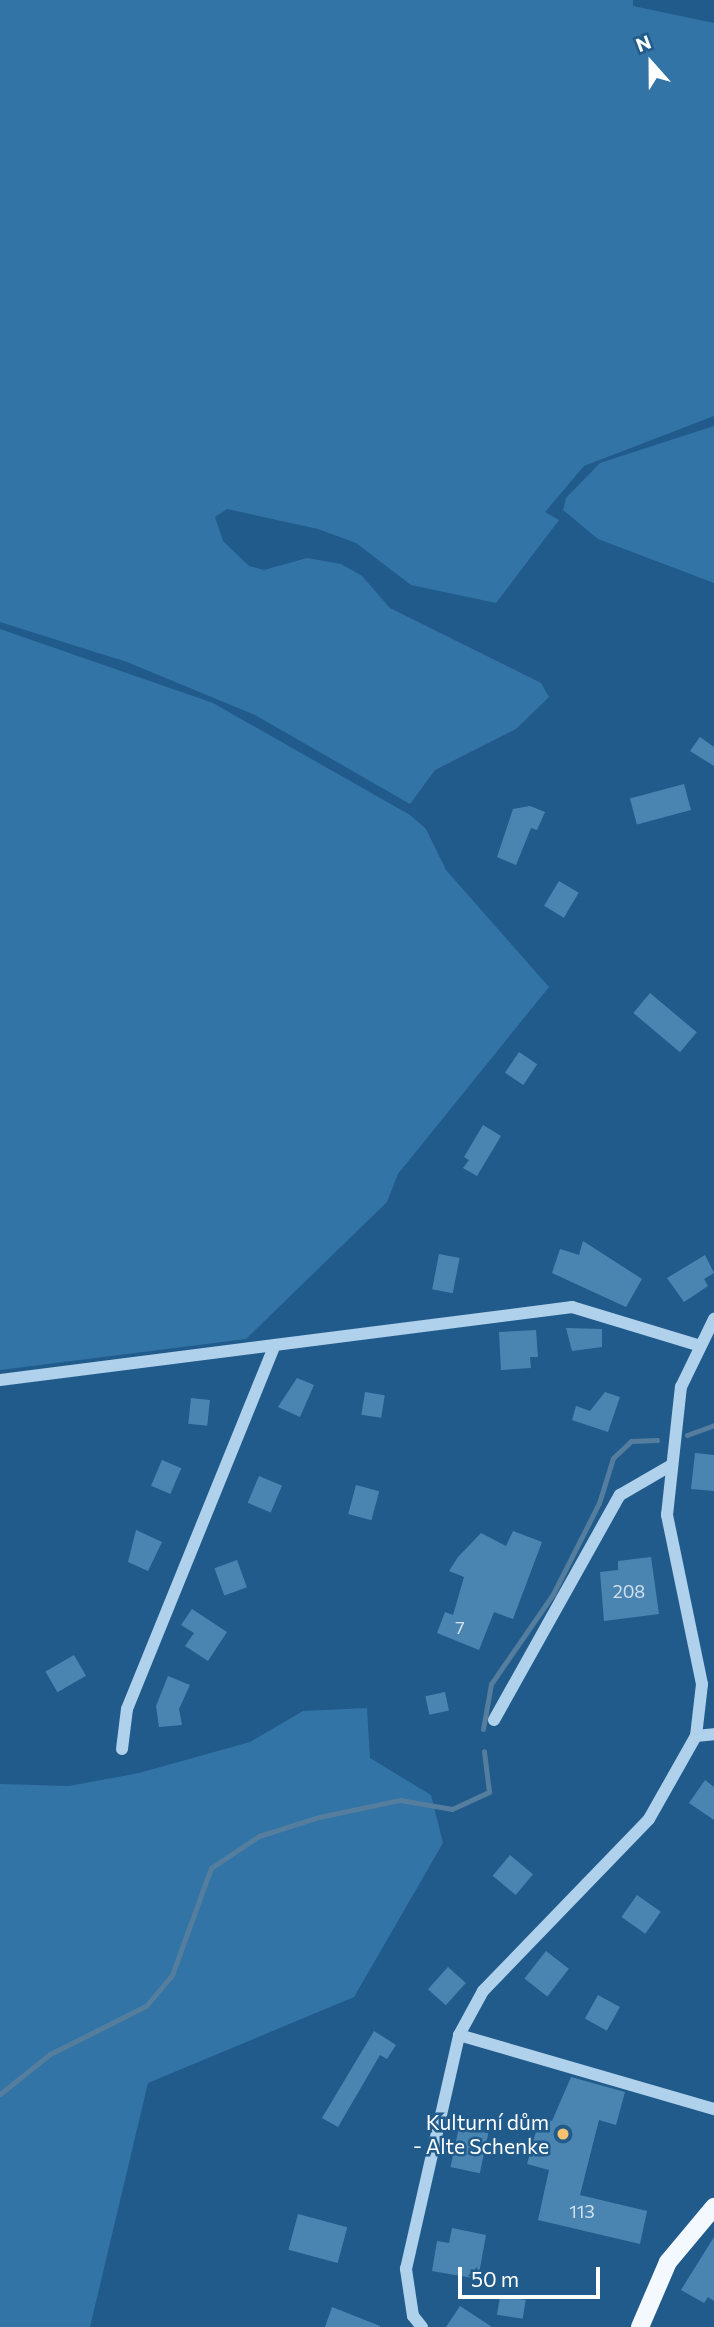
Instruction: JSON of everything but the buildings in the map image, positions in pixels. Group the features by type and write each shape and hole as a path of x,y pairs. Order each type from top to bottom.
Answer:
{"main road":[{"path":"640,2327 668,2262 714,2207"}],"street":[{"path":"0,1380 273,1349 572,1307 697,1345"},
{"path":"422,2327 410,2321 406,2269 459,2035 483,1991 649,1819 696,1736 702,1684 667,1515 670,1466 681,1387 697,1345 714,1319"},
{"path":"122,1749 127,1709 273,1349"},
{"path":"494,1720 620,1495 670,1466"},
{"path":"696,1736 714,1734"},
{"path":"459,2035 714,2109"}],"shaded area":[{"path":"0,0 633,0 633,6 714,23 714,416 584,466 545,512 559,520 496,603 411,585 356,543 318,529 227,509 215,517 223,541 249,566 264,570 307,558 341,564 362,576 390,608 541,683 549,697 516,729 435,770 410,804 255,715 127,662 0,622"},
{"path":"714,426 714,583 598,539 563,510 566,498 600,463"},
{"path":"0,629 213,703 410,815 426,829 446,870 549,987 398,1174 387,1202 246,1339 0,1370"},
{"path":"367,1708 370,1758 431,1795 443,1843 354,1997 148,2083 90,2327 0,2327 0,1784 69,1786 139,1773 250,1742 303,1711"}],"waterway":[{"path":"687,1435 714,1425"},
{"path":"483,1729 491,1684 553,1594 599,1503 613,1458 631,1441 657,1440"},
{"path":"0,2094 50,2054 146,2006 172,1975 211,1868 259,1836 319,1817 400,1800 452,1809 489,1792 484,1751"}],"place":[{"name":"Kulturní dům - Alte Schenke","path":"563,2134"}]}
